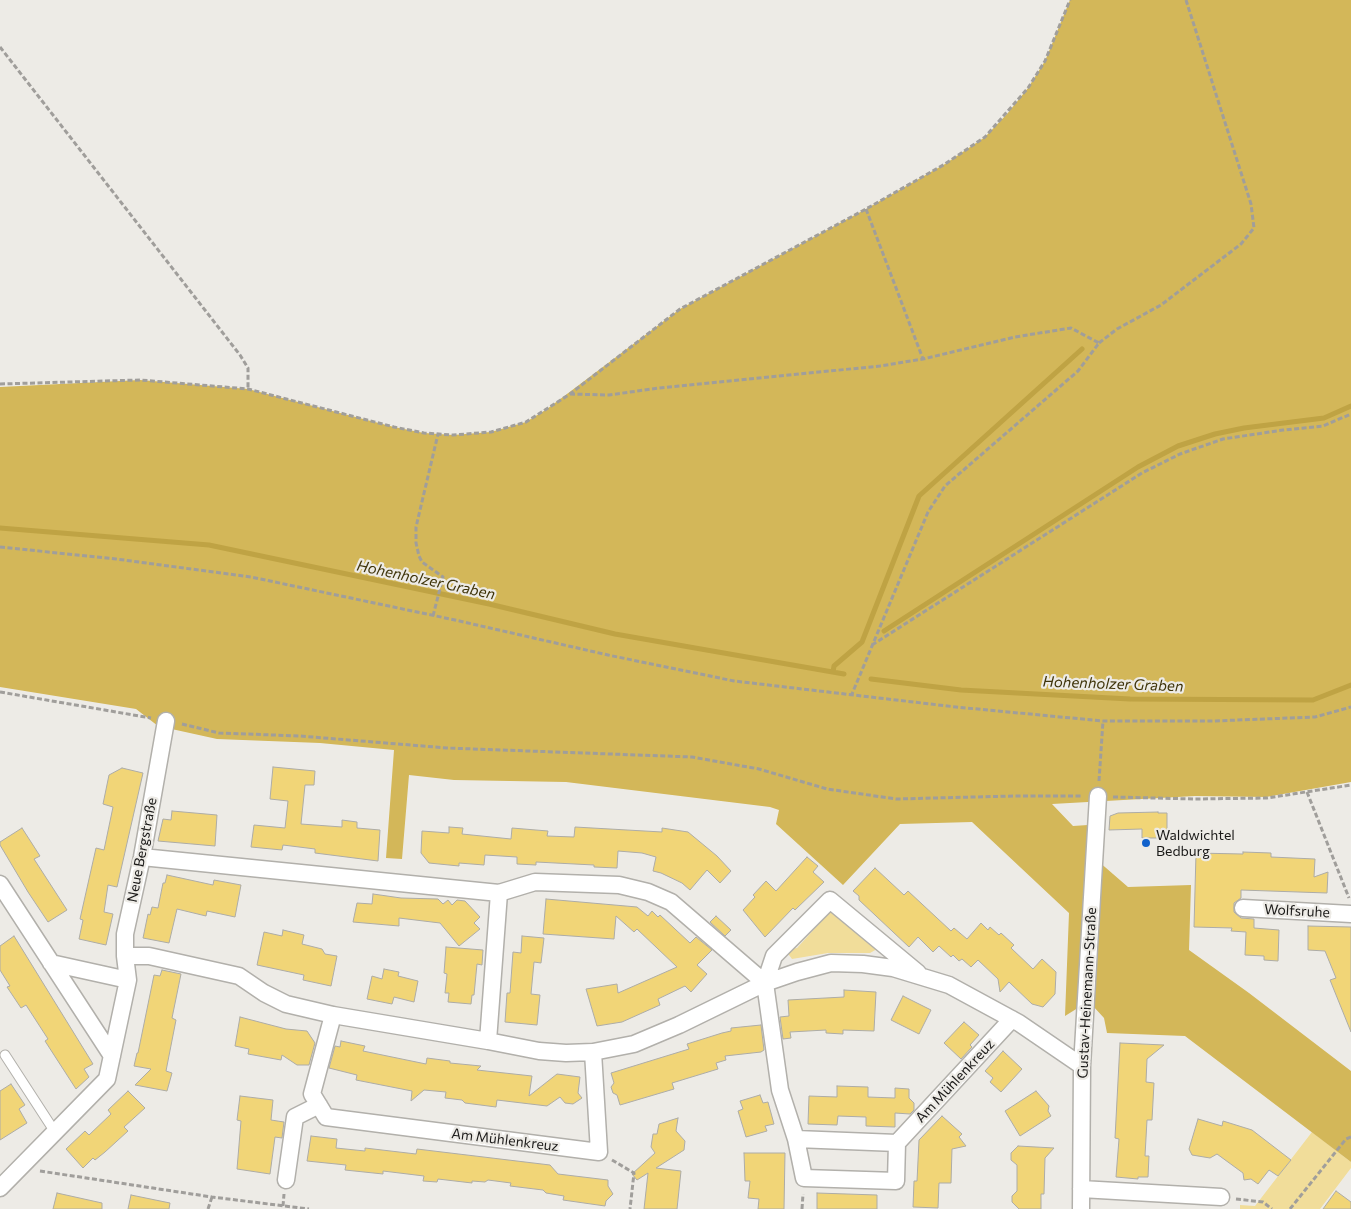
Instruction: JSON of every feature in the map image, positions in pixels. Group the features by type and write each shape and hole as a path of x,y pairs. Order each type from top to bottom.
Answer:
{"street":[{"name":"Neue Bergstraße","path":"2,1182 19,1168 107,1079 128,980 125,934 142,857 166,721"},
{"name":"Gustav-Heinemann-Straße","path":"1081,1209 1082,1066 1098,796"},
{"path":"142,857 499,893 535,882 619,885 648,892 671,902 764,983"},
{"path":"0,884 112,1056"},
{"path":"488,1041 499,893"},
{"path":"796,1139 898,1143 896,1180 804,1178 796,1139 780,1090 764,983 774,956 830,900 921,976"},
{"name":"Wolfsruhe","path":"1243,908 1351,914"},
{"path":"125,956 149,956 240,976 264,993 286,1004 333,1015 539,1051 566,1053 593,1052 634,1044 679,1025 764,983 797,972 831,964 863,964 893,968 948,985 1012,1019 1082,1066"},
{"path":"51,963 128,980"},
{"path":"286,1180 295,1117 318,1105 312,1094 333,1015"},
{"name":"Am Mühlenkreuz","path":"898,1143 1012,1019"},
{"path":"593,1052 599,1152"},
{"name":"Am Mühlenkreuz","path":"318,1105 326,1117 599,1152"},
{"path":"1080,1190 1221,1197"}],"lane":[{"path":"5,1055 55,1132"}],"path":[{"path":"0,384 140,380 248,389 394,427 438,434 478,434 503,430 526,422 570,394 680,309 866,209 945,164 985,137 1008,114 1028,88 1045,61 1070,0"},
{"path":"852,694 928,512 945,486 1078,372 1099,342 1116,329 1161,305 1241,244 1254,228 1251,204 1186,0"},
{"path":"0,46 240,355 248,368 248,389"},
{"path":"866,209 923,359"},
{"path":"570,394 609,394 880,366 923,359 1015,337 1070,328 1099,342"},
{"path":"872,645 1142,472 1180,454 1223,439 1323,426 1351,414"},
{"path":"433,616 443,577 422,562 416,543 416,526 438,434"},
{"path":"0,547 116,559 251,577 734,681 956,707 1103,721 1213,721 1315,717 1351,707"},
{"path":"0,692 166,721 219,733 300,736 447,748 692,757 759,769 827,789 896,799 1014,796 1194,799 1267,798 1351,785"},
{"path":"1098,796 1103,721"},
{"path":"1307,792 1351,903"},
{"path":"1290,1209 1346,1139 1351,1137"},
{"path":"599,1152 634,1173 630,1209"},
{"path":"19,1168 212,1197 309,1209"},
{"path":"208,1209 212,1197"},
{"path":"1221,1197 1263,1202 1272,1209"}],"shaded area":[{"path":"1070,0 1351,0 1351,782 1266,797 1195,796 1052,804 1073,826 1088,825 1081,1006 1065,1016 1069,913 972,822 900,824 843,885 776,824 779,810 770,807 566,782 454,780 409,775 402,859 386,858 394,750 320,743 217,739 158,726 136,709 0,687 0,387 140,380 248,389 394,427 424,433 453,435 491,432 526,422 547,409 680,309 866,209 945,164 985,137 1028,88 1045,61"},
{"path":"1098,861 1128,887 1191,885 1189,950 1351,1071 1351,1162 1185,1036 1107,1033 1104,1018 1093,1006"},
{"path":"830,907 877,949 870,953 828,953 792,959 789,951 797,948 827,915 827,910"},
{"path":"1312,1132 1351,1162 1351,1168 1320,1209 1240,1209 1240,1205 1255,1206"}],"building":[{"path":"273,767 315,771 314,785 305,785 301,824 342,827 342,820 357,822 357,828 380,830 378,861 315,853 315,849 283,845 282,850 251,847 254,825 285,828 288,801 270,799"},
{"path":"122,768 143,773 117,887 108,885 104,912 113,914 106,945 79,939 83,920 80,919 96,848 104,850 113,807 103,804 109,775"},
{"path":"172,811 217,815 215,846 158,841 163,819 171,820"},
{"path":"1118,813 1167,813 1167,838 1142,838 1142,829 1109,830 1110,816"},
{"path":"449,827 463,828 462,834 511,839 512,828 548,831 547,836 574,837 575,827 662,832 662,828 688,832 717,856 731,871 720,883 707,870 690,890 682,883 653,871 656,857 642,853 618,851 617,868 536,862 536,865 517,864 517,857 485,855 484,865 459,863 459,866 429,863 421,853 422,831 449,833"},
{"path":"22,828 40,856 34,859 67,910 48,922 0,845 0,842"},
{"path":"1243,852 1271,853 1271,857 1315,859 1314,877 1328,872 1327,893 1241,890 1241,898 1234,903 1234,912 1241,918 1254,919 1254,928 1279,930 1278,961 1264,960 1264,956 1245,955 1246,932 1231,931 1232,928 1194,927 1196,853 1243,854"},
{"path":"807,857 818,866 813,872 824,882 795,910 793,908 765,937 743,910 766,881 776,891"},
{"path":"875,868 904,895 908,891 951,931 954,928 967,939 981,923 988,930 990,927 999,935 1001,933 1014,945 1011,948 1033,969 1042,959 1056,972 1055,994 1043,1007 1032,1004 1009,982 1000,992 998,979 978,960 971,967 962,959 959,961 953,955 951,957 939,946 933,952 918,937 909,947 859,900 859,896 853,891"},
{"path":"167,875 213,885 214,880 241,885 235,917 207,911 206,916 177,909 169,943 143,938 148,914 150,915 152,907 158,908 163,883 165,883"},
{"path":"373,894 401,898 438,899 443,904 448,900 452,905 457,900 465,901 480,917 474,923 480,929 459,946 440,923 399,918 399,926 353,922 357,903 372,904"},
{"path":"546,899 637,907 648,916 652,911 658,917 660,915 690,943 696,937 712,950 697,965 707,974 691,992 685,986 658,999 660,1005 622,1022 597,1026 586,989 617,984 618,993 677,967 637,929 634,932 616,916 614,939 543,934"},
{"path":"716,916 731,930 725,936 710,922"},
{"path":"1308,926 1351,927 1351,1032 1330,980 1336,978 1325,951 1308,950"},
{"path":"283,930 304,935 302,944 322,949 325,954 337,956 331,986 303,980 304,975 257,965 264,932 282,936"},
{"path":"14,936 93,1064 84,1069 89,1077 76,1089 45,1041 48,1039 26,1005 21,1008 7,987 10,986 0,970 0,946"},
{"path":"522,936 544,938 541,963 534,962 531,994 540,995 537,1025 505,1022 507,993 510,993 513,952 521,953"},
{"path":"446,947 483,950 482,965 477,964 474,995 472,995 471,1004 448,1002 449,993 445,993 447,974 444,973"},
{"path":"384,969 399,972 398,976 418,981 414,1002 394,997 392,1004 367,999 372,976 382,979"},
{"path":"162,970 181,974 172,1018 176,1020 166,1071 172,1073 167,1091 135,1085 151,1069 134,1066 154,975 160,976"},
{"path":"844,990 876,992 874,1031 843,1030 843,1034 826,1033 826,1030 790,1032 791,1038 783,1039 780,1017 789,1016 788,1000 844,997"},
{"path":"903,996 931,1010 919,1034 891,1020"},
{"path":"240,1017 286,1029 307,1031 315,1043 309,1065 297,1065 282,1055 281,1060 248,1054 249,1049 235,1046"},
{"path":"964,1022 979,1035 970,1045 972,1047 961,1059 944,1043"},
{"path":"761,1025 764,1050 761,1052 725,1056 726,1060 716,1063 718,1069 672,1083 674,1089 620,1105 617,1095 613,1093 611,1087 614,1083 611,1073 689,1049 687,1044 731,1031 731,1028"},
{"path":"341,1041 365,1046 363,1051 426,1064 427,1058 450,1061 450,1063 481,1066 477,1070 532,1076 529,1096 557,1074 580,1077 578,1093 582,1098 573,1104 565,1103 560,1097 547,1106 497,1100 496,1107 465,1103 462,1100 445,1098 446,1092 424,1090 411,1101 412,1091 356,1080 357,1075 329,1068 335,1046 340,1047"},
{"path":"1120,1043 1164,1045 1147,1059 1146,1082 1154,1083 1152,1120 1147,1120 1145,1156 1149,1156 1148,1177 1138,1177 1138,1179 1116,1177 1119,1139 1115,1138"},
{"path":"1003,1051 1022,1069 1001,1092 990,1082 993,1078 985,1071"},
{"path":"11,1084 25,1105 19,1109 27,1123 0,1140 0,1091"},
{"path":"837,1086 868,1087 868,1097 895,1098 895,1088 909,1089 909,1098 914,1103 914,1110 910,1114 895,1113 895,1127 866,1126 866,1117 838,1116 837,1125 808,1124 809,1096 837,1097"},
{"path":"128,1091 145,1108 124,1127 128,1131 105,1152 95,1160 93,1158 83,1168 66,1149 85,1131 89,1135 111,1114 108,1110"},
{"path":"1036,1091 1049,1106 1048,1111 1051,1116 1020,1136 1005,1111"},
{"path":"760,1095 763,1103 768,1102 774,1124 765,1126 767,1131 746,1137 738,1111 743,1109 740,1101"},
{"path":"240,1096 273,1100 271,1120 284,1122 282,1138 275,1137 270,1174 237,1169 241,1121 237,1120"},
{"path":"942,1116 962,1134 959,1137 966,1146 952,1149 951,1183 939,1183 938,1208 913,1207 914,1181 917,1181 919,1140"},
{"path":"678,1118 676,1131 685,1141 684,1150 656,1168 681,1171 677,1209 644,1209 648,1173 637,1180 632,1174 655,1153 651,1147 653,1134 657,1134 659,1124"},
{"path":"1198,1119 1222,1126 1223,1121 1252,1130 1291,1160 1278,1176 1269,1170 1258,1184 1251,1179 1244,1180 1243,1173 1217,1154 1210,1158 1192,1155 1189,1149"},
{"path":"311,1136 337,1139 336,1148 365,1151 365,1148 416,1154 417,1149 550,1165 558,1174 608,1180 608,1186 613,1194 606,1201 605,1206 563,1200 564,1196 546,1193 543,1190 510,1186 511,1183 488,1180 485,1182 472,1181 472,1183 438,1179 437,1182 423,1181 424,1176 383,1171 383,1174 345,1170 346,1165 307,1161"},
{"path":"1018,1146 1054,1148 1045,1158 1044,1194 1041,1194 1041,1209 1019,1209 1012,1202 1012,1196 1017,1191 1017,1165 1011,1160 1011,1153"},
{"path":"744,1153 785,1153 784,1209 758,1209 759,1199 748,1198 750,1181 745,1181"},
{"path":"1336,1191 1351,1202 1351,1209 1323,1209"},
{"path":"57,1193 102,1203 102,1209 53,1209"},
{"path":"817,1193 877,1195 877,1209 817,1209"},
{"path":"131,1195 170,1203 169,1209 128,1209"}],"waterway":[{"path":"833,672 834,666 862,642 919,496 1082,349"},
{"path":"884,631 1138,467 1178,446 1215,434 1244,428 1324,418 1351,406"},
{"name":"Hohenholzer Graben","path":"0,528 209,545 489,604 615,634 844,674"},
{"name":"Hohenholzer Graben","path":"871,679 961,690 1130,699 1313,700 1351,685"}],"place":[{"name":"Waldwichtel Bedburg","path":"1146,843"}]}
